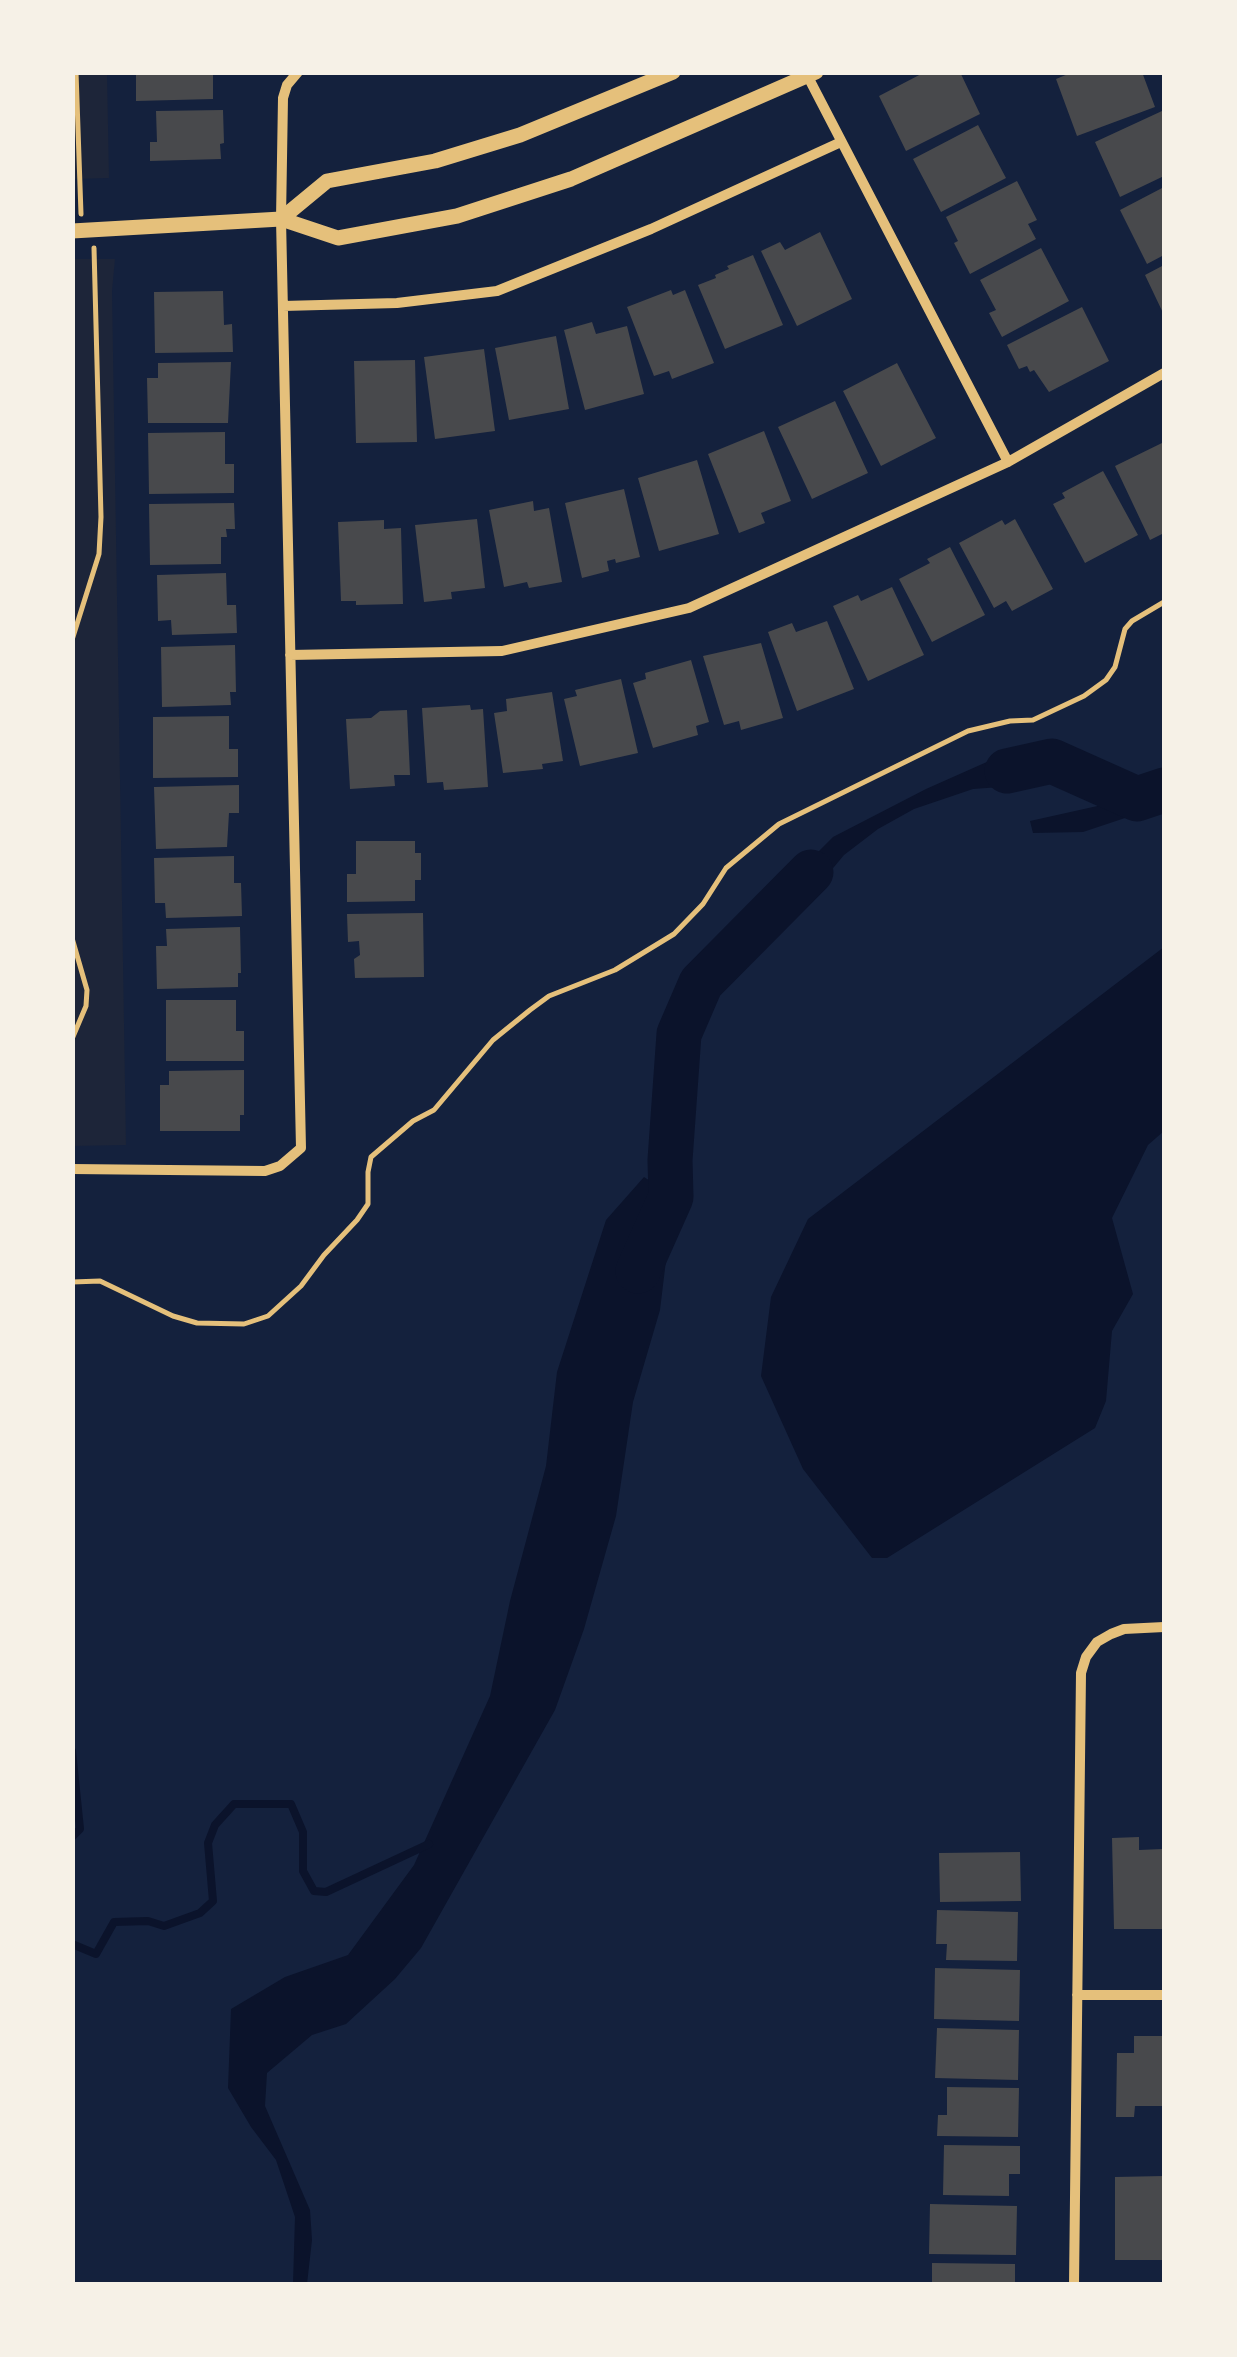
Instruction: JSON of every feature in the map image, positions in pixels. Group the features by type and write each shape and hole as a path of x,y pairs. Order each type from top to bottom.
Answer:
{"street":[{"path":"72,1169 266,1170 280,1166 301,1148 281,219 283,98 298,72"},
{"path":"281,219 326,181 435,161 520,135 674,72"},
{"path":"82,230 281,219 338,238 457,216 570,179 810,74 1008,462"},
{"path":"283,306 398,302 498,291 651,229 842,142"},
{"path":"290,655 502,651 689,608 1008,462 1164,373"},
{"path":"1074,2284 1079,1692 1086,1657 1096,1642 1124,1629 1164,1628"},
{"path":"1076,1995 1164,1995"}],"path":[{"path":"72,640 99,554 101,517 76,72"},
{"path":"72,1282 100,1281 196,1323 244,1324 268,1316 301,1286 368,1204 372,1157 413,1121 434,1110 493,1040 530,1010 549,996 652,950 702,904 726,868 779,824 968,731 1033,720 1084,696 1116,667 1125,629 1164,602"},
{"path":"72,938 87,990 86,1006 72,1040"}],"shaded area":[{"path":"72,73 107,73 109,178 73,179"},
{"path":"72,259 115,259 112,291 126,1145 73,1146"},
{"path":"1054,748 1076,759 1027,785 973,789 914,809 878,829 844,855 795,906 768,918 765,905 833,837 989,761"},
{"path":"1164,777 1164,802 1149,810 1083,832 1033,833 1030,821 1120,801"},
{"path":"1164,947 1164,1131 1148,1145 1112,1218 1133,1294 1112,1331 1106,1401 1095,1428 887,1558 872,1558 803,1469 761,1376 771,1297 808,1219"},
{"path":"644,1177 658,1186 668,1244 660,1310 633,1402 616,1516 584,1629 555,1710 421,1948 395,1979 346,2024 312,2035 267,2073 265,2106 310,2210 312,2240 307,2284 293,2284 295,2217 276,2160 228,2088 231,2009 285,1977 348,1955 414,1865 490,1696 510,1601 546,1466 557,1372 606,1220"}],"building":[{"path":"136,72 213,72 213,99 136,101"},
{"path":"925,72 960,72 980,114 906,151 879,96"},
{"path":"1073,72 1142,72 1155,107 1077,136 1056,79"},
{"path":"223,110 221,159 150,161 150,142 157,142 156,111"},
{"path":"1162,111 1164,176 1120,197 1095,142"},
{"path":"978,125 1006,178 941,212 913,159"},
{"path":"1017,181 1037,220 1028,224 1036,239 970,274 946,217"},
{"path":"1164,187 1164,255 1147,264 1120,210"},
{"path":"820,232 852,299 797,326 761,251 780,242 785,250"},
{"path":"1041,248 1069,301 1002,337 989,313 996,310 980,280"},
{"path":"753,255 783,325 725,349 698,285"},
{"path":"1164,265 1164,315 1145,275"},
{"path":"671,290 673,295 685,290 714,363 672,379 669,371 654,376 627,307"},
{"path":"223,291 224,325 232,324 233,352 155,353 154,292"},
{"path":"1082,307 1109,361 1049,392 1034,370 1030,372 1027,366 1019,369 1007,345"},
{"path":"592,322 596,334 627,326 644,394 585,410 564,330"},
{"path":"556,336 569,409 509,420 495,348"},
{"path":"484,349 495,431 435,439 424,357"},
{"path":"415,360 417,442 356,443 354,361"},
{"path":"231,362 228,423 148,423 147,378 158,378 158,363"},
{"path":"897,363 936,438 881,466 843,391"},
{"path":"835,401 868,473 812,499 778,427"},
{"path":"764,431 791,501 761,513 765,523 739,533 708,454"},
{"path":"225,432 225,464 234,464 234,493 149,494 148,433"},
{"path":"1164,442 1164,533 1150,540 1115,466"},
{"path":"697,460 719,534 659,551 638,478"},
{"path":"1103,471 1138,535 1085,563 1053,504 1065,498 1062,493"},
{"path":"624,489 640,557 616,563 615,559 607,561 609,571 582,578 565,503"},
{"path":"533,501 534,511 549,508 562,582 529,588 527,582 504,587 489,510"},
{"path":"234,503 235,529 226,529 227,537 221,537 221,564 150,565 149,504"},
{"path":"477,519 485,588 451,592 452,599 424,602 415,525"},
{"path":"1015,519 1053,589 1012,611 1006,601 994,608 959,543 1002,520 1005,525"},
{"path":"384,520 384,529 401,528 403,604 356,605 356,601 341,601 338,522"},
{"path":"950,547 985,615 932,642 899,579"},
{"path":"226,573 227,605 236,605 237,633 172,635 171,620 158,621 157,575"},
{"path":"892,587 924,655 868,681 833,606 858,595 861,601"},
{"path":"827,621 854,689 797,711 768,632 792,623 796,632"},
{"path":"761,643 783,718 741,730 739,721 724,725 703,656"},
{"path":"235,645 236,692 230,692 231,705 162,707 161,647"},
{"path":"691,660 709,722 696,726 698,735 653,748 633,683 646,679 645,673"},
{"path":"621,679 638,753 580,766 564,699 577,696 575,690"},
{"path":"552,692 563,761 542,764 543,769 503,773 494,713 507,711 506,699"},
{"path":"470,705 471,710 483,709 488,787 444,790 443,782 427,783 422,708"},
{"path":"407,710 410,775 394,775 395,786 350,789 346,719"},
{"path":"229,716 229,749 238,749 238,777 153,778 153,717"},
{"path":"239,785 239,813 229,813 227,847 156,849 154,787"},
{"path":"356,841 415,841 415,853 421,853 421,880 415,880 415,901 347,902 347,874 356,874"},
{"path":"234,856 234,883 241,883 242,916 166,918 165,903 155,903 154,858"},
{"path":"423,913 424,977 355,978 354,959 360,955 359,941 348,942 347,914"},
{"path":"240,927 238,987 157,989 156,946 167,946 166,929"},
{"path":"166,1000 236,1000 236,1031 244,1031 244,1061 166,1061"},
{"path":"244,1070 240,1131 160,1131 160,1085 169,1085 169,1071"},
{"path":"1139,1837 1139,1850 1163,1849 1164,1929 1114,1929 1112,1838"},
{"path":"1020,1852 1021,1901 940,1902 939,1853"},
{"path":"937,1910 1018,1912 1017,1961 946,1960 947,1944 936,1944"},
{"path":"935,1968 1020,1970 1019,2021 934,2019"},
{"path":"937,2028 1019,2030 1018,2080 935,2078"},
{"path":"1134,2036 1164,2036 1164,2106 1135,2106 1134,2117 1116,2117 1117,2053 1134,2053"},
{"path":"947,2087 1019,2088 1018,2137 937,2136 938,2115 947,2115"},
{"path":"944,2145 1020,2146 1020,2174 1009,2174 1009,2196 943,2195"},
{"path":"1164,2176 1164,2260 1115,2260 1115,2177"},
{"path":"930,2204 1017,2206 1016,2255 929,2254"},
{"path":"932,2263 1015,2264 1015,2284 932,2284"}],"waterway":[{"path":"1007,771 1052,761 1137,799 1164,790"},
{"path":"638,1271 671,1197 679,1034 701,983 811,872"},
{"path":"72,1751 80,1829 72,1837"},
{"path":"72,1944 96,1954 114,1922 148,1921 164,1926 200,1913 213,1901 208,1843 215,1825 234,1804 291,1804 303,1832 303,1871 314,1891 326,1892 429,1844"}]}
